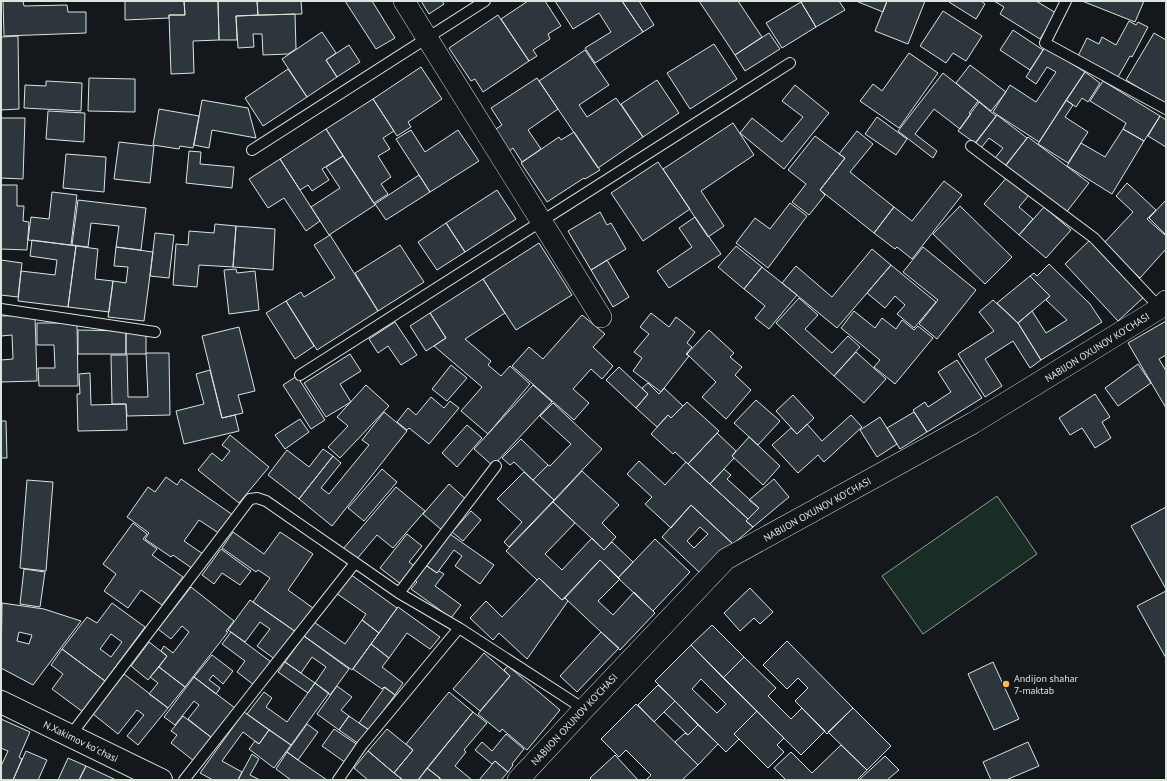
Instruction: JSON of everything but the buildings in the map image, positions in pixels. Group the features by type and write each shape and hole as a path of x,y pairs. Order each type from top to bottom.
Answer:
{"main road":[{"name":"N.Xakimov koʻchasi","path":"1,702 161,780"}],"street":[{"path":"404,1 601,317"},
{"name":"NABIJON OXUNOV KO'CHASI","path":"518,780 584,708 726,559 973,424 1163,304"}],"lane":[{"path":"252,150 484,1"},
{"path":"1066,1 1045,43 1166,109"},
{"path":"300,375 790,63"},
{"path":"971,146 1094,238 1163,304"},
{"path":"1,309 155,332"},
{"path":"399,593 496,466"},
{"path":"70,736 250,499 257,498 266,501 399,593 460,628 584,708"},
{"path":"184,780 355,563"},
{"path":"338,780 362,745 460,628"}],"green space":[{"path":"997,496 1037,554 923,634 882,576"}],"place":[{"name":"Andijon shahar 7-maktab","path":"1006,684"}]}
